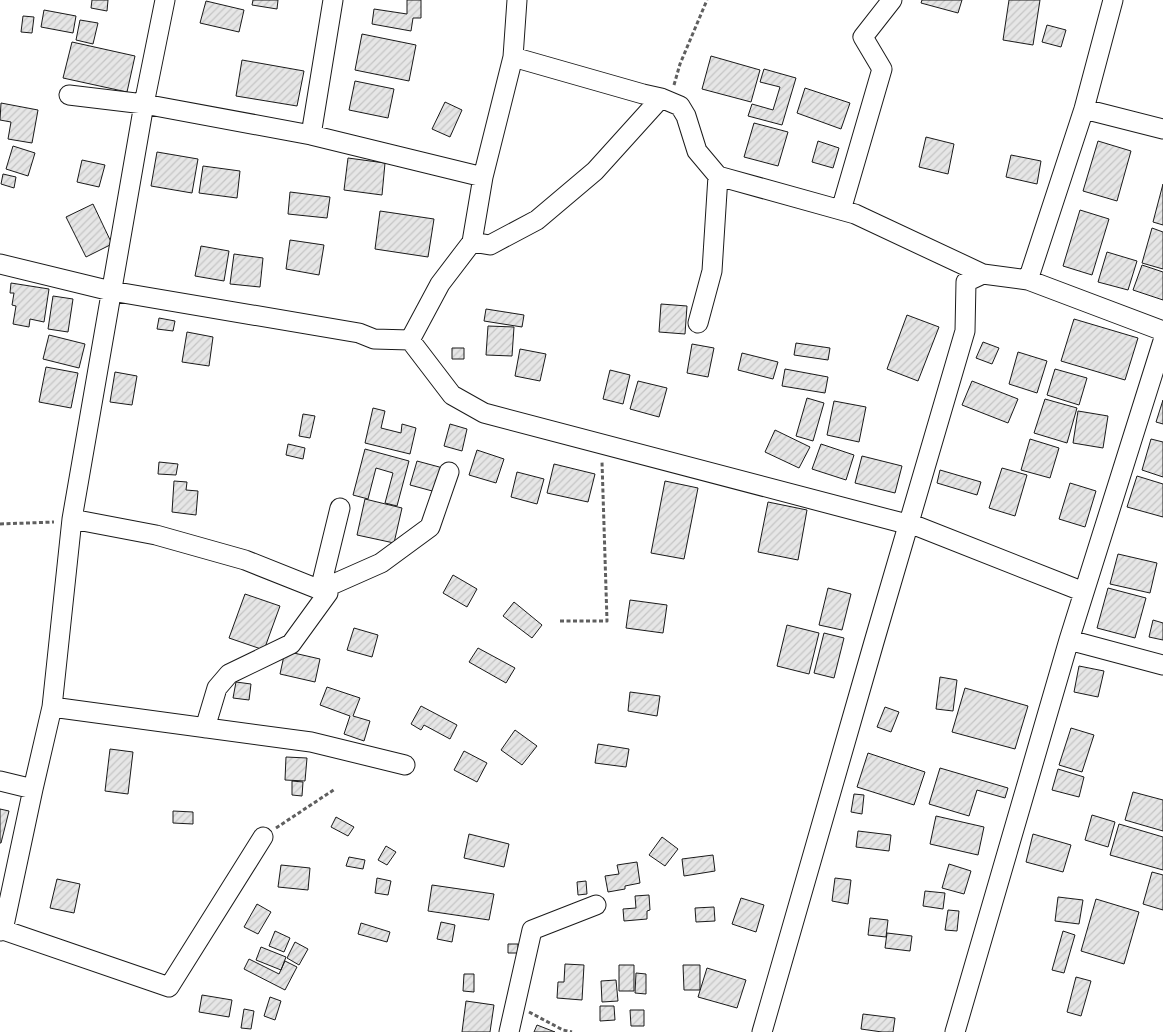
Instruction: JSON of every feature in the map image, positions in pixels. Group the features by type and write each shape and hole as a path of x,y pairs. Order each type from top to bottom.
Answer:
{"street":[{"path":"165,0 144,104 72,520 52,707 2,930 169,987 263,837"},
{"path":"311,135 333,0"},
{"path":"410,340 440,284 472,242 483,177 513,57 517,0"},
{"path":"842,210 882,69 863,36 892,0"},
{"path":"1028,280 1084,109 1113,0"},
{"path":"513,57 666,99 680,106 686,116 697,152 718,176 855,214 983,274 1028,280 1163,331"},
{"path":"69,95 144,104 311,135 483,177"},
{"path":"472,242 490,246 537,220 595,171 666,99"},
{"path":"1084,109 1163,129"},
{"path":"698,323 712,271 718,176"},
{"path":"0,264 111,291 359,333 374,339 410,340"},
{"path":"762,1032 965,331 966,282 983,274"},
{"path":"410,340 452,395 484,413 899,522 909,523 1084,592"},
{"path":"955,1032 1069,640 1163,341"},
{"path":"320,590 381,563 430,527 449,472"},
{"path":"320,590 340,508"},
{"path":"72,520 156,535 245,560 328,593 291,644 229,674 217,688 205,728"},
{"path":"1069,640 1163,664"},
{"path":"52,707 311,742 405,765"},
{"path":"0,781 33,789"},
{"path":"509,1032 532,930 596,905"}],"path":[{"path":"666,99 707,0"},
{"path":"560,621 607,621 601,444"},
{"path":"0,524 72,520"},
{"path":"263,837 335,789"},
{"path":"516,1004 563,1030 572,1032"}],"building":[{"path":"92,0 108,0 107,11 91,8"},
{"path":"253,0 278,0 277,9 252,5"},
{"path":"407,0 421,0 421,18 413,18 411,31 372,24 374,9 407,14"},
{"path":"922,0 962,0 958,13 921,3"},
{"path":"1009,0 1040,0 1033,45 1003,40"},
{"path":"206,1 244,10 239,32 200,23"},
{"path":"44,10 76,16 73,33 41,27"},
{"path":"23,16 34,17 32,33 21,32"},
{"path":"80,20 98,23 93,44 76,40"},
{"path":"1047,25 1066,30 1061,47 1042,42"},
{"path":"362,34 416,45 409,81 355,70"},
{"path":"72,42 135,56 127,92 63,78"},
{"path":"711,56 760,70 751,102 702,89"},
{"path":"242,60 304,71 297,106 236,96"},
{"path":"764,69 796,78 782,125 748,116 752,104 773,110 780,87 760,82"},
{"path":"355,81 394,89 388,118 349,110"},
{"path":"805,88 850,103 841,129 797,113"},
{"path":"445,102 462,110 450,137 432,129"},
{"path":"1,103 38,110 32,143 8,139 11,122 0,120"},
{"path":"754,123 788,132 778,166 744,157"},
{"path":"926,137 954,144 948,174 919,167"},
{"path":"818,141 839,148 833,168 812,162"},
{"path":"1098,141 1131,151 1117,201 1083,191"},
{"path":"13,146 35,153 28,176 6,169"},
{"path":"157,152 198,159 192,193 151,186"},
{"path":"1011,155 1041,161 1037,184 1006,177"},
{"path":"348,158 385,163 382,195 344,190"},
{"path":"82,160 105,165 99,187 77,182"},
{"path":"203,166 240,171 237,198 199,193"},
{"path":"3,174 16,177 14,188 1,184"},
{"path":"1163,184 1163,225 1153,222"},
{"path":"290,192 330,197 327,218 288,214"},
{"path":"93,204 112,244 86,257 66,217"},
{"path":"1080,210 1109,219 1092,275 1063,266"},
{"path":"380,211 434,219 428,257 375,249"},
{"path":"1152,228 1163,232 1163,269 1142,263"},
{"path":"290,240 324,245 319,275 286,269"},
{"path":"201,246 229,251 224,281 195,276"},
{"path":"1107,252 1137,261 1128,290 1098,282"},
{"path":"234,254 263,258 260,287 230,284"},
{"path":"1142,265 1163,272 1163,300 1133,290"},
{"path":"11,283 49,289 44,322 30,319 29,327 13,324 16,306 12,305 14,293 10,293"},
{"path":"53,296 73,299 68,332 48,329"},
{"path":"661,304 687,306 685,334 659,332"},
{"path":"486,309 524,315 522,327 484,321"},
{"path":"907,315 939,327 918,381 887,369"},
{"path":"159,318 175,321 173,331 157,329"},
{"path":"1074,319 1138,338 1125,380 1061,361"},
{"path":"488,326 514,327 512,356 486,355"},
{"path":"187,332 213,337 209,366 182,362"},
{"path":"49,335 85,344 79,368 43,359"},
{"path":"983,342 999,348 992,364 976,358"},
{"path":"796,343 830,348 828,360 794,355"},
{"path":"692,344 714,348 708,377 687,373"},
{"path":"452,348 464,348 464,359 452,359"},
{"path":"520,349 546,354 540,381 515,376"},
{"path":"1018,352 1047,361 1037,393 1009,384"},
{"path":"742,353 778,362 773,379 738,370"},
{"path":"46,367 78,373 71,408 39,402"},
{"path":"785,369 828,377 825,393 782,386"},
{"path":"1055,369 1087,378 1079,405 1047,395"},
{"path":"610,370 630,375 623,404 603,399"},
{"path":"115,372 137,376 132,405 110,402"},
{"path":"638,381 667,388 659,417 630,409"},
{"path":"972,381 1018,399 1008,423 962,405"},
{"path":"807,398 824,403 813,441 796,436"},
{"path":"1045,399 1077,408 1067,443 1034,433"},
{"path":"1163,400 1163,424 1156,422"},
{"path":"834,401 866,407 859,442 827,435"},
{"path":"373,408 385,411 381,428 401,433 402,424 416,428 410,454 365,443"},
{"path":"1078,411 1108,416 1103,448 1073,443"},
{"path":"303,414 315,416 310,438 299,436"},
{"path":"450,424 467,429 462,451 444,446"},
{"path":"775,430 810,447 799,468 765,452"},
{"path":"1030,439 1059,448 1050,478 1021,470"},
{"path":"1151,439 1163,442 1163,477 1142,470"},
{"path":"288,444 305,448 303,459 286,455"},
{"path":"821,444 854,455 846,480 812,469"},
{"path":"365,449 409,461 397,506 385,503 393,473 376,468 368,499 353,495"},
{"path":"477,450 504,459 496,483 469,475"},
{"path":"862,456 902,466 895,493 855,483"},
{"path":"417,461 443,468 436,492 410,485"},
{"path":"159,462 178,464 176,475 158,474"},
{"path":"554,464 595,474 588,502 547,493"},
{"path":"1002,468 1027,475 1015,516 989,508"},
{"path":"940,470 981,482 977,495 937,483"},
{"path":"517,472 544,479 537,504 511,497"},
{"path":"1137,476 1163,484 1163,517 1127,507"},
{"path":"174,481 187,482 186,490 198,491 196,515 172,512"},
{"path":"665,481 698,488 684,559 651,553"},
{"path":"1070,483 1096,491 1085,527 1059,519"},
{"path":"365,499 402,508 394,543 357,535"},
{"path":"768,502 807,510 798,560 758,552"},
{"path":"1118,554 1157,563 1150,593 1110,584"},
{"path":"453,575 477,589 467,607 443,593"},
{"path":"828,588 851,594 842,630 819,625"},
{"path":"1108,588 1146,598 1135,638 1097,628"},
{"path":"245,594 280,606 264,650 229,638"},
{"path":"630,600 667,605 663,633 626,628"},
{"path":"514,602 542,625 532,638 503,616"},
{"path":"1153,620 1163,623 1163,640 1149,637"},
{"path":"787,625 819,633 809,674 777,666"},
{"path":"354,628 378,635 372,657 347,650"},
{"path":"824,633 844,638 834,678 814,673"},
{"path":"478,648 515,668 506,683 469,662"},
{"path":"285,651 320,659 315,682 280,674"},
{"path":"1079,666 1104,671 1098,697 1074,692"},
{"path":"940,677 957,680 953,711 936,709"},
{"path":"236,682 251,684 249,700 233,698"},
{"path":"327,687 360,698 353,716 370,721 364,741 344,734 350,716 320,705"},
{"path":"965,688 1028,706 1015,749 952,732"},
{"path":"630,692 660,696 657,716 628,711"},
{"path":"421,706 457,725 450,739 424,725 421,730 411,724"},
{"path":"885,707 899,712 891,732 877,727"},
{"path":"1071,728 1094,735 1082,772 1059,765"},
{"path":"515,730 537,746 522,765 501,750"},
{"path":"598,744 629,749 626,767 595,763"},
{"path":"110,749 133,752 128,794 105,791"},
{"path":"464,751 487,763 477,782 454,770"},
{"path":"868,753 925,772 914,805 857,787"},
{"path":"286,757 307,758 305,781 285,780"},
{"path":"940,768 1008,788 1005,798 977,790 969,816 929,804"},
{"path":"1058,769 1084,777 1079,797 1052,790"},
{"path":"292,781 303,782 302,796 292,795"},
{"path":"1133,792 1163,800 1163,831 1125,820"},
{"path":"854,794 864,795 862,814 851,812"},
{"path":"0,809 9,811 1,843 0,843"},
{"path":"173,811 193,812 193,824 173,823"},
{"path":"1092,815 1115,822 1108,847 1085,840"},
{"path":"936,816 984,827 978,855 930,844"},
{"path":"336,817 354,827 348,836 331,827"},
{"path":"1119,824 1163,837 1163,870 1110,855"},
{"path":"858,831 891,835 889,851 856,847"},
{"path":"469,834 509,844 504,867 464,858"},
{"path":"1033,834 1071,845 1063,872 1026,862"},
{"path":"662,837 678,849 665,866 649,855"},
{"path":"386,846 396,852 387,865 378,860"},
{"path":"713,855 715,871 684,876 682,859"},
{"path":"349,857 365,860 363,869 346,866"},
{"path":"637,862 640,883 625,886 625,889 608,892 605,876 619,874 617,865"},
{"path":"949,864 971,871 964,894 942,888"},
{"path":"281,865 310,868 308,890 278,887"},
{"path":"1152,872 1163,875 1163,910 1143,904"},
{"path":"377,878 391,881 388,895 375,893"},
{"path":"835,878 851,880 848,904 832,901"},
{"path":"57,879 80,884 74,913 50,908"},
{"path":"586,881 587,894 578,895 577,882"},
{"path":"432,885 494,894 489,920 428,911"},
{"path":"925,891 945,893 943,909 923,906"},
{"path":"649,895 650,910 647,911 647,919 624,921 623,909 636,908 635,896"},
{"path":"1058,897 1083,900 1079,924 1055,921"},
{"path":"741,898 764,905 756,932 732,924"},
{"path":"1096,899 1139,912 1124,964 1081,951"},
{"path":"257,904 271,912 258,934 244,927"},
{"path":"714,907 715,921 696,922 695,908"},
{"path":"948,910 959,911 957,931 945,930"},
{"path":"870,918 888,920 886,937 868,935"},
{"path":"441,922 455,925 452,942 437,939"},
{"path":"361,923 390,932 387,942 358,934"},
{"path":"275,931 290,938 284,952 269,946"},
{"path":"1063,931 1075,935 1064,973 1052,970"},
{"path":"887,933 912,936 910,951 885,948"},
{"path":"295,942 308,949 299,965 287,958"},
{"path":"508,944 518,944 518,953 508,953"},
{"path":"261,947 286,957 281,970 256,960"},
{"path":"249,959 279,974 285,961 297,967 285,990 244,969"},
{"path":"565,964 584,965 582,1000 557,998 558,982 564,982"},
{"path":"619,965 634,965 634,991 619,991"},
{"path":"683,965 700,965 700,990 684,990"},
{"path":"707,968 746,980 737,1008 698,997"},
{"path":"636,973 646,974 646,994 635,993"},
{"path":"464,974 474,974 474,992 463,991"},
{"path":"1076,977 1091,981 1081,1016 1067,1012"},
{"path":"616,980 618,1001 602,1002 601,981"},
{"path":"202,995 232,1000 229,1017 199,1012"},
{"path":"270,997 281,1001 275,1020 264,1016"},
{"path":"466,1001 494,1005 490,1032 462,1032"},
{"path":"600,1006 614,1006 615,1020 600,1021"},
{"path":"244,1009 254,1011 251,1029 241,1028"},
{"path":"630,1010 644,1010 644,1026 631,1026"},
{"path":"863,1014 895,1018 893,1032 861,1029"},
{"path":"537,1025 555,1032 534,1032"}]}
